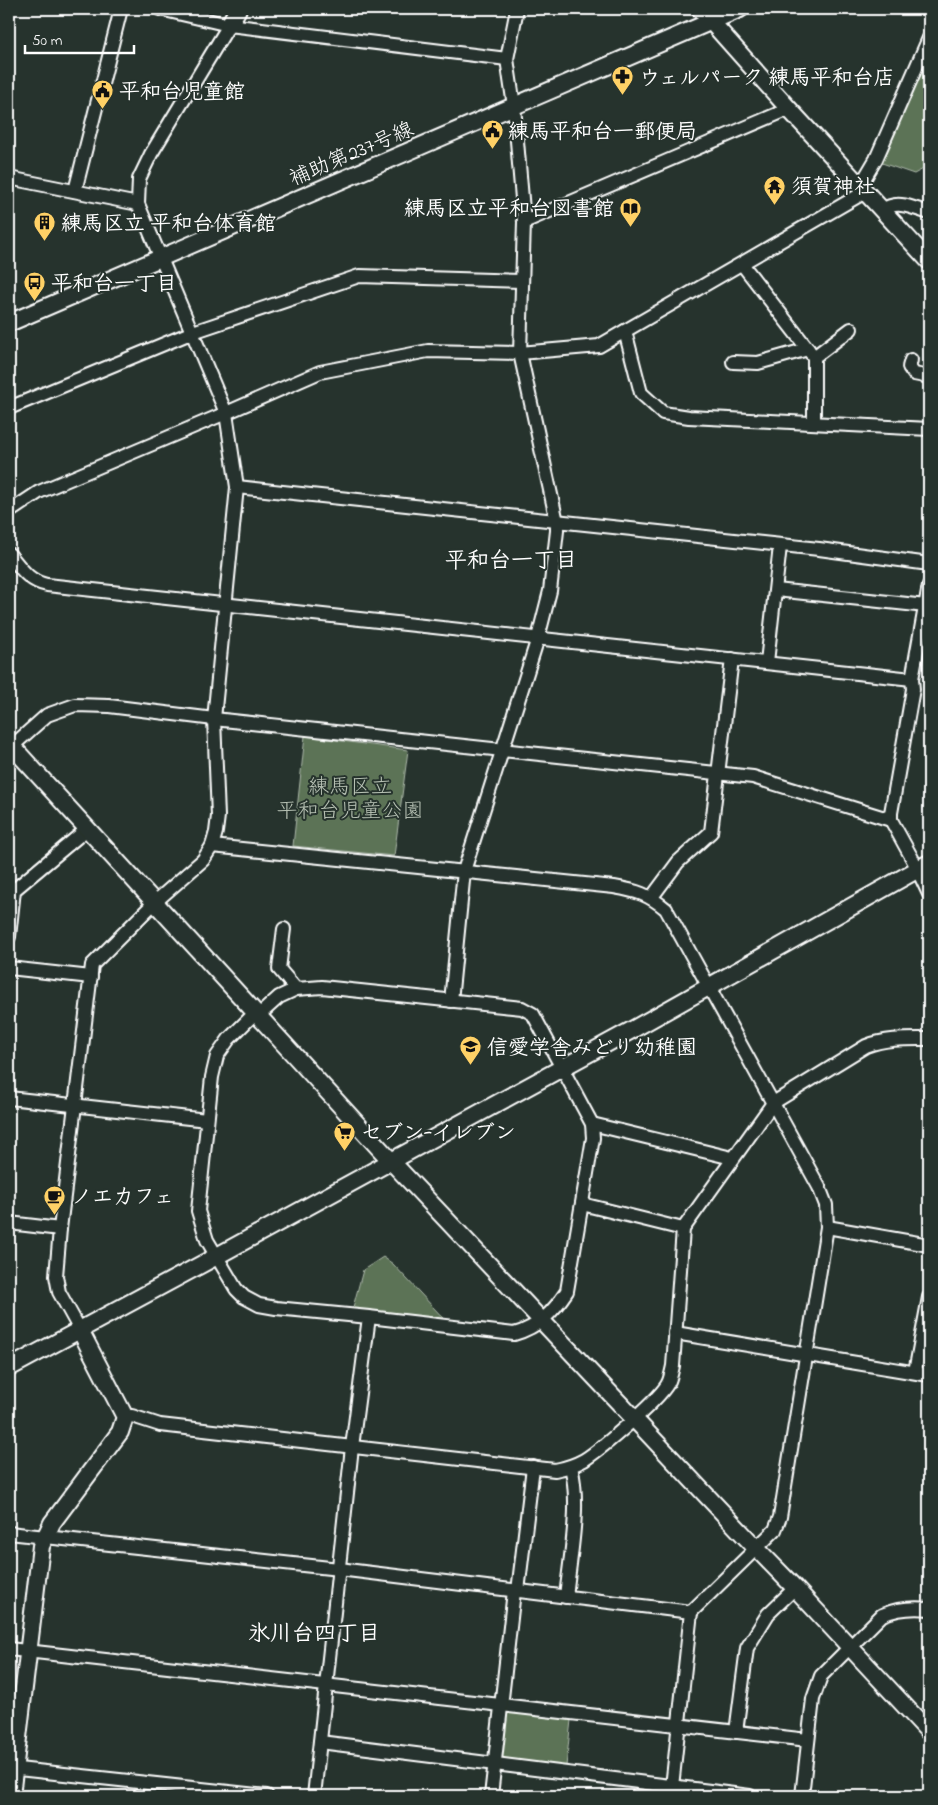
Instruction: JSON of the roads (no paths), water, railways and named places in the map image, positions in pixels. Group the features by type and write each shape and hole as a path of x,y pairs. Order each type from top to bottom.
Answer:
{"street":[{"path":"76,192 121,9"},
{"path":"160,9 229,25 507,58"},
{"path":"11,1796 12,1769 41,1546 52,1523 120,1432 125,1417 59,1292 56,1276 92,965 154,903 203,860 212,846 218,816 214,720 236,487 226,414 138,204 139,179 151,154 238,9"},
{"path":"450,1001 464,871 538,638 550,591 557,522 520,353 524,222 514,106 507,58 517,9"},
{"path":"700,9 929,261"},
{"name":"補助第237号線","path":"9,323 740,9"},
{"path":"9,512 39,492 226,414 320,372 428,351 520,353 599,346 742,264 863,189 929,38"},
{"path":"524,222 789,109"},
{"path":"9,178 138,204"},
{"path":"882,210 890,204 898,204 929,213"},
{"path":"742,264 811,353 814,423"},
{"path":"9,408 193,332 359,276 522,281"},
{"path":"733,362 758,363 811,353 851,329"},
{"path":"625,332 641,394 663,412 689,417 929,429"},
{"path":"911,360 910,366 914,374 929,377"},
{"path":"236,487 929,564"},
{"path":"767,662 780,546"},
{"path":"9,554 29,578 36,583 912,679"},
{"path":"929,585 891,813 892,820 924,866 929,894"},
{"path":"776,590 926,606"},
{"path":"652,897 678,862 711,832 732,658"},
{"path":"892,820 753,777 214,720 109,706 75,705 48,715 10,746 391,1161 929,1732"},
{"path":"9,937 14,890 87,829"},
{"path":"212,846 614,887 652,897 666,909 823,1196 827,1226 780,1517 775,1530 691,1612 671,1791"},
{"path":"9,1368 709,987 924,866"},
{"path":"284,928 279,969 296,989"},
{"path":"9,968 91,977"},
{"path":"322,987 522,1008 533,1014 592,1124 593,1138 567,1291 556,1308 529,1330 514,1334 259,1305 244,1297 236,1289 207,1240 198,1211 212,1077 217,1056 229,1039 279,997 296,989 322,987"},
{"path":"125,1417 132,1416 160,1425 555,1470 571,1466 586,1459 659,1396 669,1382 673,1366 683,1229 772,1103 866,1046 881,1041 929,1038"},
{"path":"9,1098 207,1120"},
{"path":"592,1124 732,1158"},
{"path":"582,1204 683,1229"},
{"path":"9,1223 60,1229"},
{"path":"827,1226 929,1245"},
{"path":"916,1372 929,1297"},
{"path":"314,1796 352,1447 369,1317"},
{"path":"675,1333 929,1375"},
{"path":"566,1597 575,1498 571,1466"},
{"path":"491,1796 501,1705 533,1467"},
{"path":"9,1532 339,1569 691,1612"},
{"path":"736,1732 747,1648 768,1614 795,1588"},
{"path":"802,1796 813,1699 821,1676 882,1615 894,1610 914,1607 929,1609"},
{"path":"9,1650 808,1740"},
{"path":"320,1742 495,1764 671,1791 750,1796"},
{"path":"12,1769 267,1796"}],"place":[{"name":"ウェルパーク 練馬平和台店","path":"623,96"},
{"name":"平和台児童館","path":"103,110"},
{"name":"練馬平和台一郵便局","path":"492,150"},
{"name":"須賀神社","path":"775,205"},
{"name":"練馬区立平和台図書館","path":"630,227"},
{"name":"練馬区立 平和台体育館","path":"45,242"},
{"name":"平和台一丁目","path":"35,302"},
{"name":"信愛学舎みどり幼稚園","path":"471,1066"},
{"name":"セブン-イレブン","path":"345,1151"},
{"name":"ノエカフェ","path":"55,1215"}],"district":[{"name":"平和台一丁目","path":"511,559"},
{"name":"氷川台四丁目","path":"314,1632"}],"park label":[{"name":"練馬区立 平和台児童公園","path":"350,798"}]}
